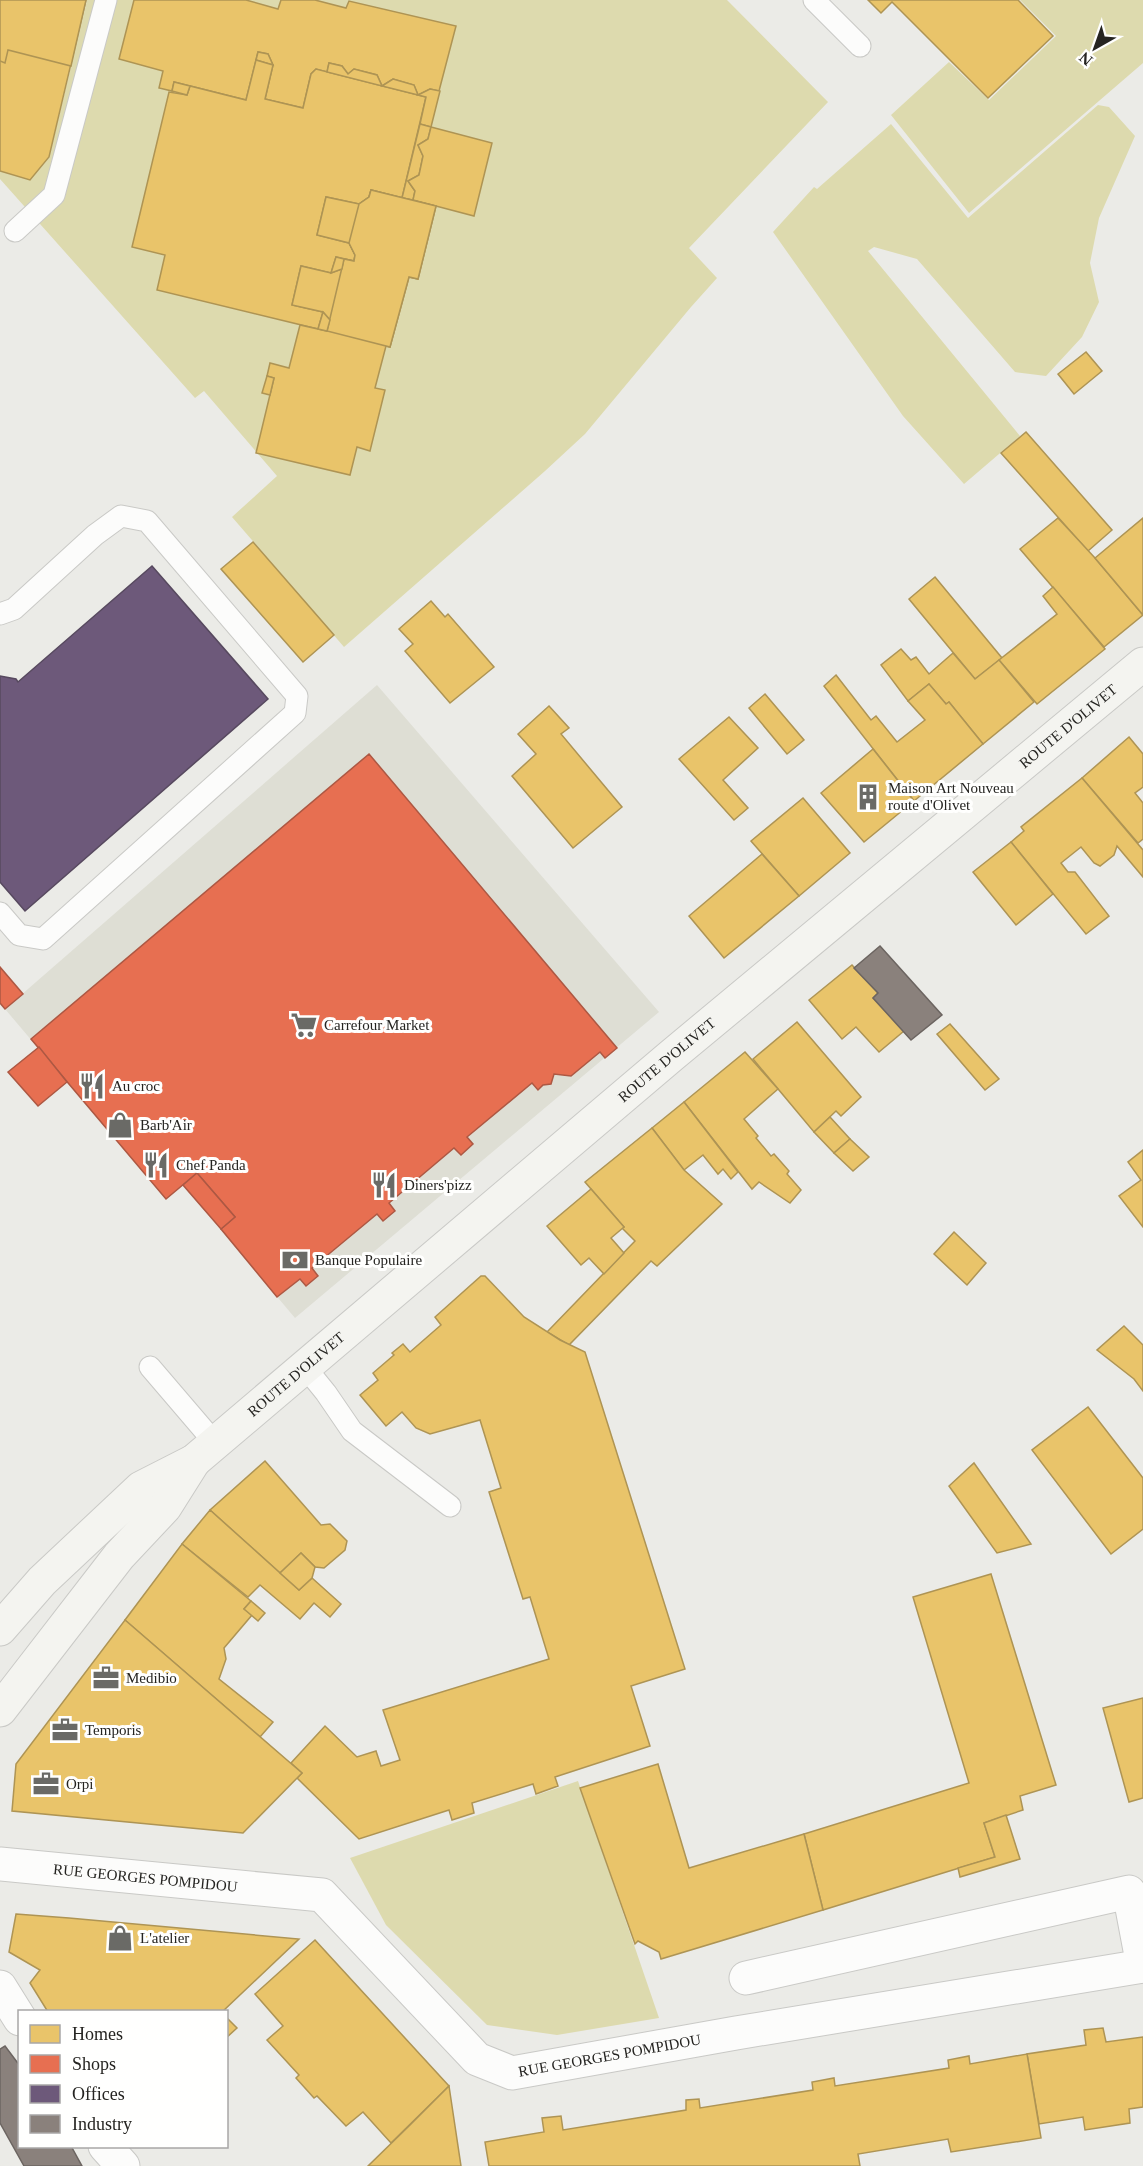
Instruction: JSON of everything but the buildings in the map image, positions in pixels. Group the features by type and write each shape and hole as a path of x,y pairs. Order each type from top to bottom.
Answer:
{"main road":[{"name":"ROUTE D'OLIVET","path":"0,1629 42,1581 141,1488 204,1452 662,1064 1143,664"},
{"name":"ROUTE D'OLIVET","path":"0,1710 119,1556 165,1507 204,1452"}],"street":[{"name":"RUE GEORGES POMPIDOU","path":"0,1864 322,1895 477,2059 512,2073 736,2033 1143,1966 1129,1892 746,1978"},
{"path":"0,1987 18,2016"},
{"path":"107,2148 123,2166"}],"lane":[{"path":"15,231 54,195 106,0"},
{"path":"814,0 860,46"},
{"path":"0,614 14,609 96,534 120,516 147,521 297,696 295,713 43,939 19,935 0,913"},
{"path":"305,1366 352,1431 450,1506"},
{"path":"150,1367 204,1452"}],"shaded area":[{"path":"87,0 727,0 828,102 689,248 717,278 585,434 344,647 232,517 277,476 204,391 195,398 0,179 0,171 30,180 49,158"},
{"path":"1020,0 1143,0 1143,63 969,213 891,115 949,62 989,100 1056,36"},
{"path":"1098,105 1109,107 1135,136 1099,218 1090,263 1099,302 1082,337 1046,376 1015,372 917,259 874,247 868,251 1020,436 964,484 903,416 773,232 814,187 817,189 891,124 968,218"},
{"path":"377,685 659,1012 295,1318 183,1185 166,1199 5,1009"},
{"path":"578,1781 659,2018 557,2035 487,2025 386,1925 350,1858"}],"place":[{"name":"Maison Art Nouveau route d'Olivet","path":"868,797"},
{"name":"Carrefour Market","path":"304,1025"},
{"name":"Au croc","path":"92,1086"},
{"name":"Barb'Air","path":"120,1125"},
{"name":"Chef Panda","path":"156,1165"},
{"name":"Diners'pizz","path":"384,1185"},
{"name":"Banque Populaire","path":"295,1260"},
{"name":"Medibio","path":"106,1678"},
{"name":"Temporis","path":"65,1730"},
{"name":"Orpi","path":"46,1784"},
{"name":"L'atelier","path":"120,1938"}]}
